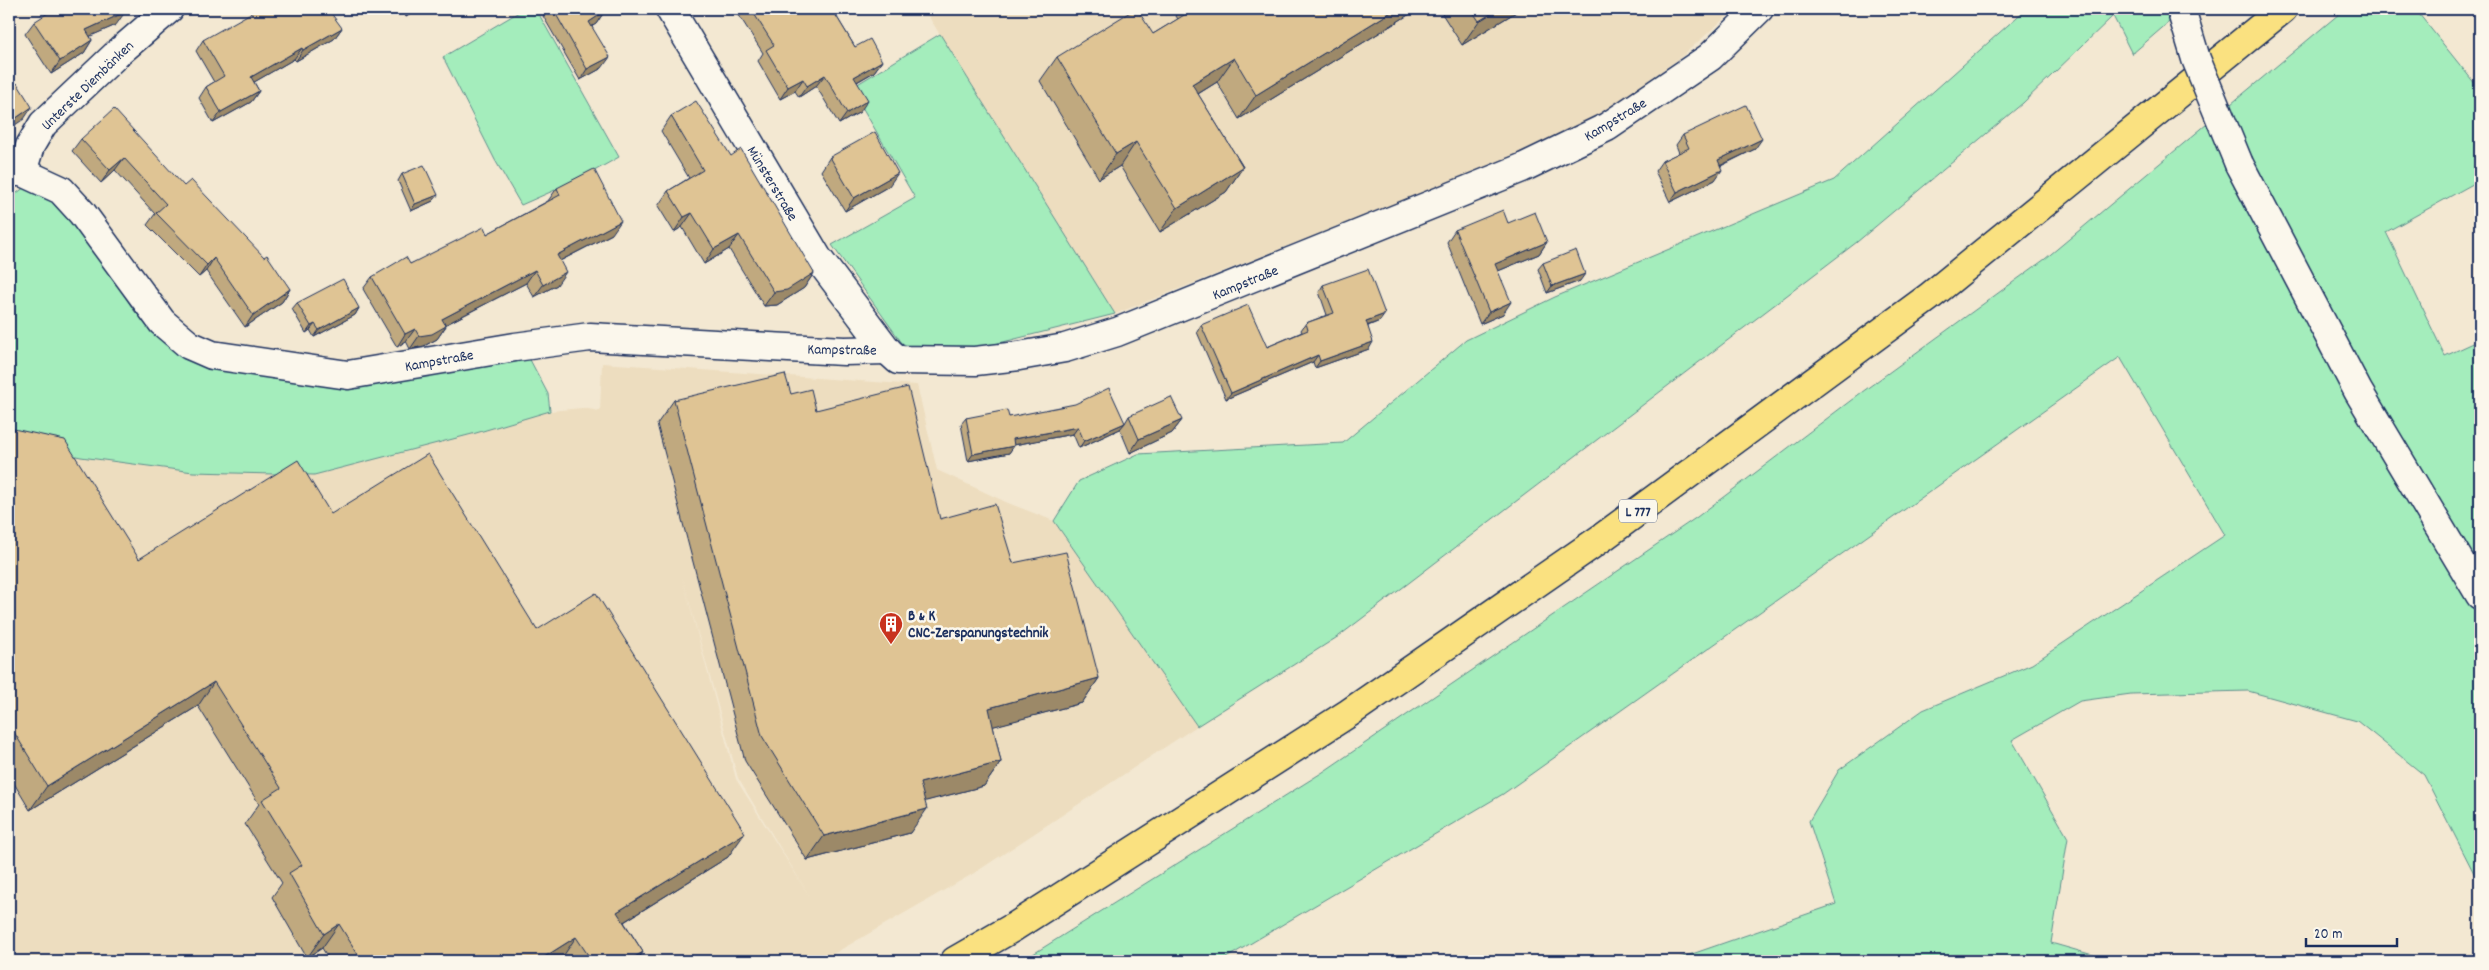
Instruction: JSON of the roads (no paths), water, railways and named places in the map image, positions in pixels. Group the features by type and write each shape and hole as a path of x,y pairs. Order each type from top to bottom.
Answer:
{"highway":[{"name":"L 777","path":"955,961 1014,927 1349,713 1603,537 1929,297 2283,9"}],"street":[{"name":"Unterste Diembänken","path":"16,172 43,124 118,53 169,9"},
{"name":"Münsterstraße","path":"670,9 817,257 888,350"},
{"name":"Kampstraße","path":"16,172 61,190 82,213 162,322 189,344 212,355 348,375 515,347 590,338 844,351 888,350 898,360 975,361 1065,348 1117,332 1178,310 1522,168 1608,127 1710,56 1759,9"},
{"path":"2181,9 2203,76 2239,164 2358,391 2480,595"}],"place":[{"name":"B & K CNC-Zerspanungstechnik","path":"891,645"}]}
